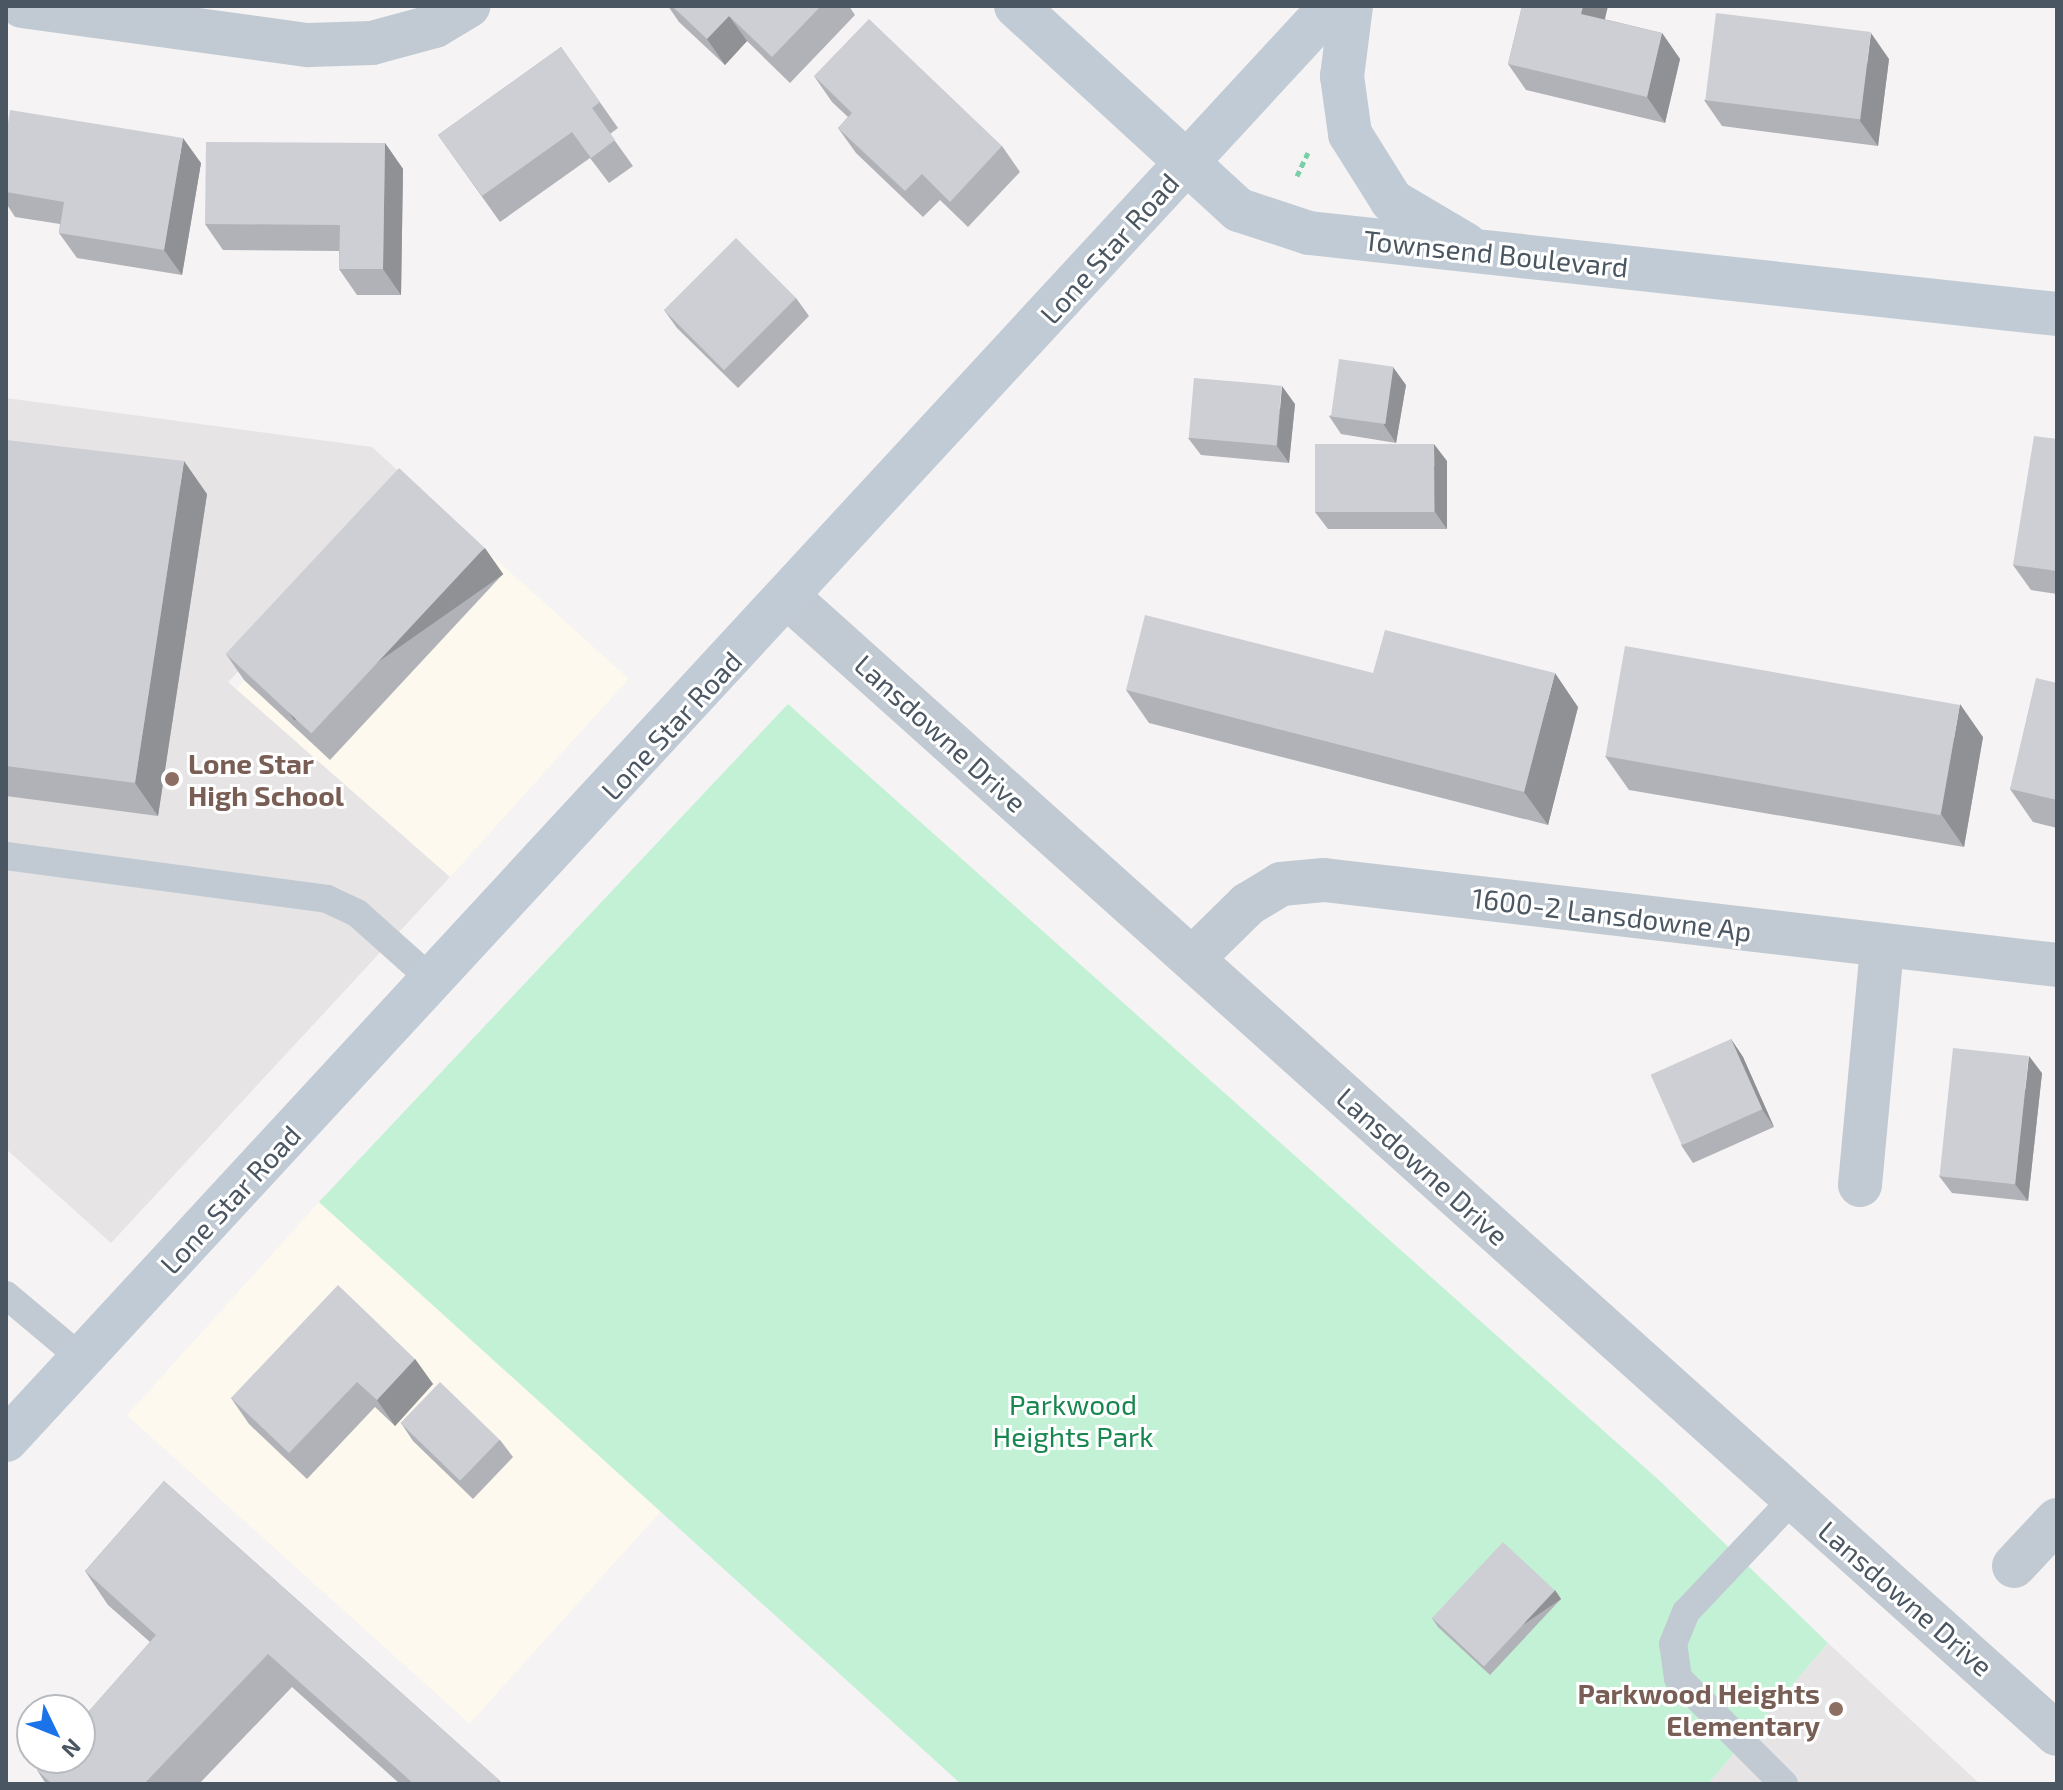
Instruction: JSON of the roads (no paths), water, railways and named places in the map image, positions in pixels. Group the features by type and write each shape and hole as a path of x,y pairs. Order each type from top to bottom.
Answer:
{"street":[{"path":"22,6 308,45 372,43 435,26 468,6"},
{"name":"Townsend Boulevard","path":"1016,6 1184,166 1239,210 1309,233 2057,314"},
{"name":"Lone Star Road","path":"6,1440 789,598 1331,6"},
{"path":"1351,6 1342,76 1350,134 1363,161 1392,201 1477,251"},
{"name":"Lansdowne Drive","path":"789,598 1194,957 2057,1734"},
{"name":"1600-2 Lansdowne Ap","path":"1194,957 1270,890 1324,880 1882,948 2057,965"},
{"path":"1860,1185 1882,948"},
{"path":"2014,1566 2057,1520"}],"lane":[{"path":"6,856 327,899 357,913 433,981"},
{"path":"6,1295 81,1358"},
{"path":"1784,1784 1678,1678 1673,1644 1686,1612 1793,1499"}],"place":[{"name":"Lone Star High School","path":"172,779"},
{"name":"Parkwood Heights Elementary","path":"1836,1709"}],"park label":[{"name":"Parkwood Heights Park","path":"1073,1420"}]}
